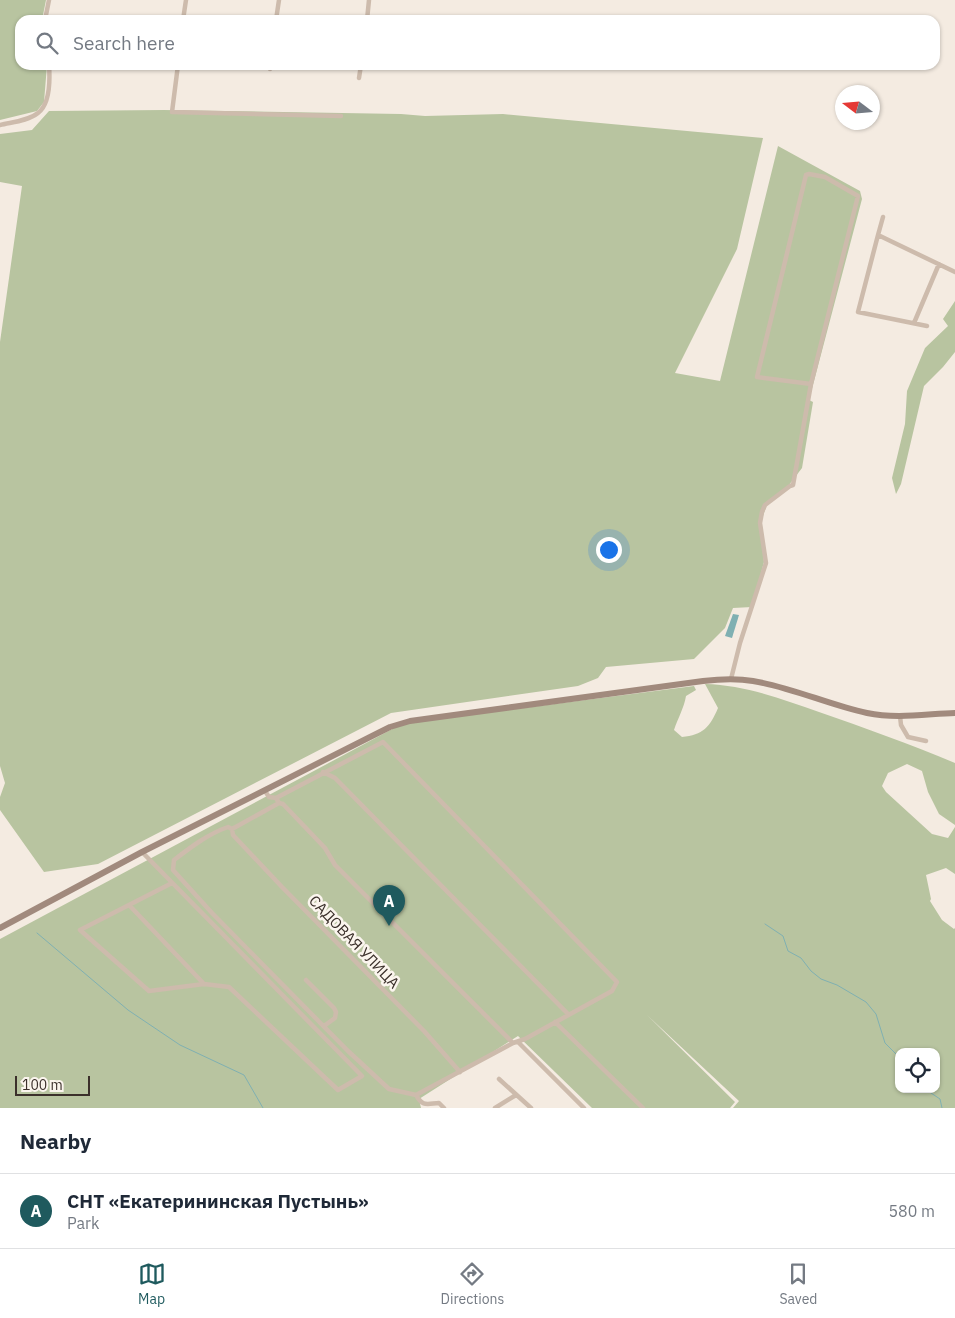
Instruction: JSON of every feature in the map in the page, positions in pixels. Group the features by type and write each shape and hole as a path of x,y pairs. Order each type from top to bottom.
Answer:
{"main road":[{"path":"0,928 142,852 390,727 425,719 694,682 731,679 768,684 868,713 900,716 955,712"}],"street":[{"path":"46,15 49,0"},
{"path":"184,15 186,0"},
{"path":"277,15 279,0"},
{"path":"368,15 369,0"},
{"path":"0,125 37,114 47,99 49,70"},
{"path":"177,70 172,112 340,116"},
{"path":"359,78 360,70"},
{"path":"731,679 749,612 766,563 760,522 762,512 765,505 793,485 811,384 858,196 826,176 808,174 806,175 757,376 811,384"},
{"path":"883,217 858,312 927,326"},
{"path":"878,235 955,272"},
{"path":"914,323 938,264"},
{"path":"900,716 901,725 908,737 926,742"},
{"path":"372,736 383,742 617,982 612,990 416,1095 389,1089 187,888 172,870 174,860 192,846 219,830 240,826 323,772 383,742"},
{"path":"323,772 335,778 568,1014"},
{"path":"265,791 269,797 283,804 325,848 335,865 584,1108"},
{"name":"САДОВАЯ УЛИЦА","path":"232,829 233,835 424,1031 460,1072"},
{"path":"142,852 362,1076 338,1090 229,987 204,984 149,991 80,930 172,883"},
{"path":"130,906 204,984"},
{"path":"306,980 336,1012 335,1018 324,1026"},
{"path":"555,1022 643,1108"},
{"path":"499,1079 531,1108"},
{"path":"416,1095 420,1103 439,1103 444,1108"},
{"path":"494,1108 516,1095"}],"green space":[{"path":"0,0 46,0 43,15 15,15 15,70 47,70 44,102 37,111 0,120"},
{"path":"164,110 425,116 503,114 763,138 737,249 675,373 720,381 778,146 860,191 862,199 809,400 813,402 802,468 789,485 768,502 760,524 764,562 752,607 733,608 725,628 694,659 606,667 598,678 578,686 391,713 98,864 44,872 0,810 0,797 5,783 0,766 0,342 22,186 0,182 0,134 32,130 49,111"},
{"path":"955,301 955,352 924,386 901,484 896,494 892,478 905,424 907,391 925,348 948,326 943,319"},
{"path":"705,684 734,687 777,698 887,736 955,763 955,825 939,814 928,792 922,771 907,764 888,773 882,786 886,792 932,834 948,838 955,827 955,874 946,868 926,875 930,901 942,920 955,928 955,1108 733,1108 739,1101 647,1015 735,1102 730,1108 592,1108 518,1036 419,1099 421,1108 0,1108 0,939 396,727 415,722 694,686 696,690 686,696 674,730 682,737 689,736 701,732 712,720 718,708"}],"water":[{"path":"733,614 739,615 732,638 725,636"}],"waterway":[{"path":"765,924 783,936 788,951 801,958 811,971 821,979 837,985 866,1002 876,1014 885,1043 895,1053"},
{"path":"37,933 128,1010 180,1045 244,1075 263,1108"},
{"path":"931,1093 940,1099 942,1108"}],"place":[{"name":"СНТ «Екатерининская Пустынь»","path":"389,926"}]}
